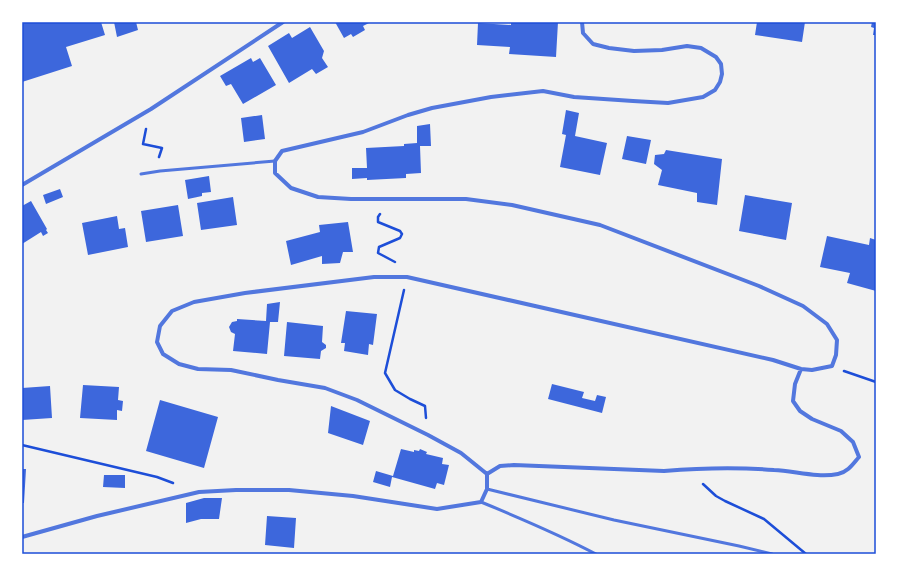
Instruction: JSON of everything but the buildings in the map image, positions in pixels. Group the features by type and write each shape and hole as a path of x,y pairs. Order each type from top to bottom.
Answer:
{"street":[{"path":"22,185 151,109 284,22"},
{"path":"487,474 461,453 428,434 357,400 325,388 231,370 198,369 179,364 163,354 157,342 160,326 172,312 194,302 244,293 374,277 407,277 773,360 802,369 812,370 832,366 836,355 837,340 827,324 803,306 759,286 600,225 512,205 466,199 358,199 318,197 291,188 275,173 275,161 282,151 363,132 408,115 432,108 491,96 543,91 574,97 633,102 668,102 703,97 715,90 720,82 722,74 721,64 716,57 701,48 687,46 662,50 634,51 609,48 593,44 583,33 582,22"},
{"path":"487,474 500,466 514,465 656,471 687,469 774,470 822,475 839,474 849,469 859,457 853,442 841,431 812,419 800,411 793,401 795,384 802,369"},
{"path":"22,537 105,514 199,492 289,490 353,496 437,509 481,502 486,489 487,474"}],"lane":[{"path":"141,174 275,161"},
{"path":"486,489 614,520 772,554"},
{"path":"481,502 552,532 596,554"}],"path":[{"path":"151,109 143,144 162,148 157,162 160,171"},
{"path":"381,214 378,217 378,222 400,231 402,234 400,238 379,247 378,253 403,265 407,277 385,373 395,390 425,406 428,434"},
{"path":"858,376 876,382"},
{"path":"22,445 157,478 199,492"},
{"path":"687,469 716,496 764,519 806,554"}]}
